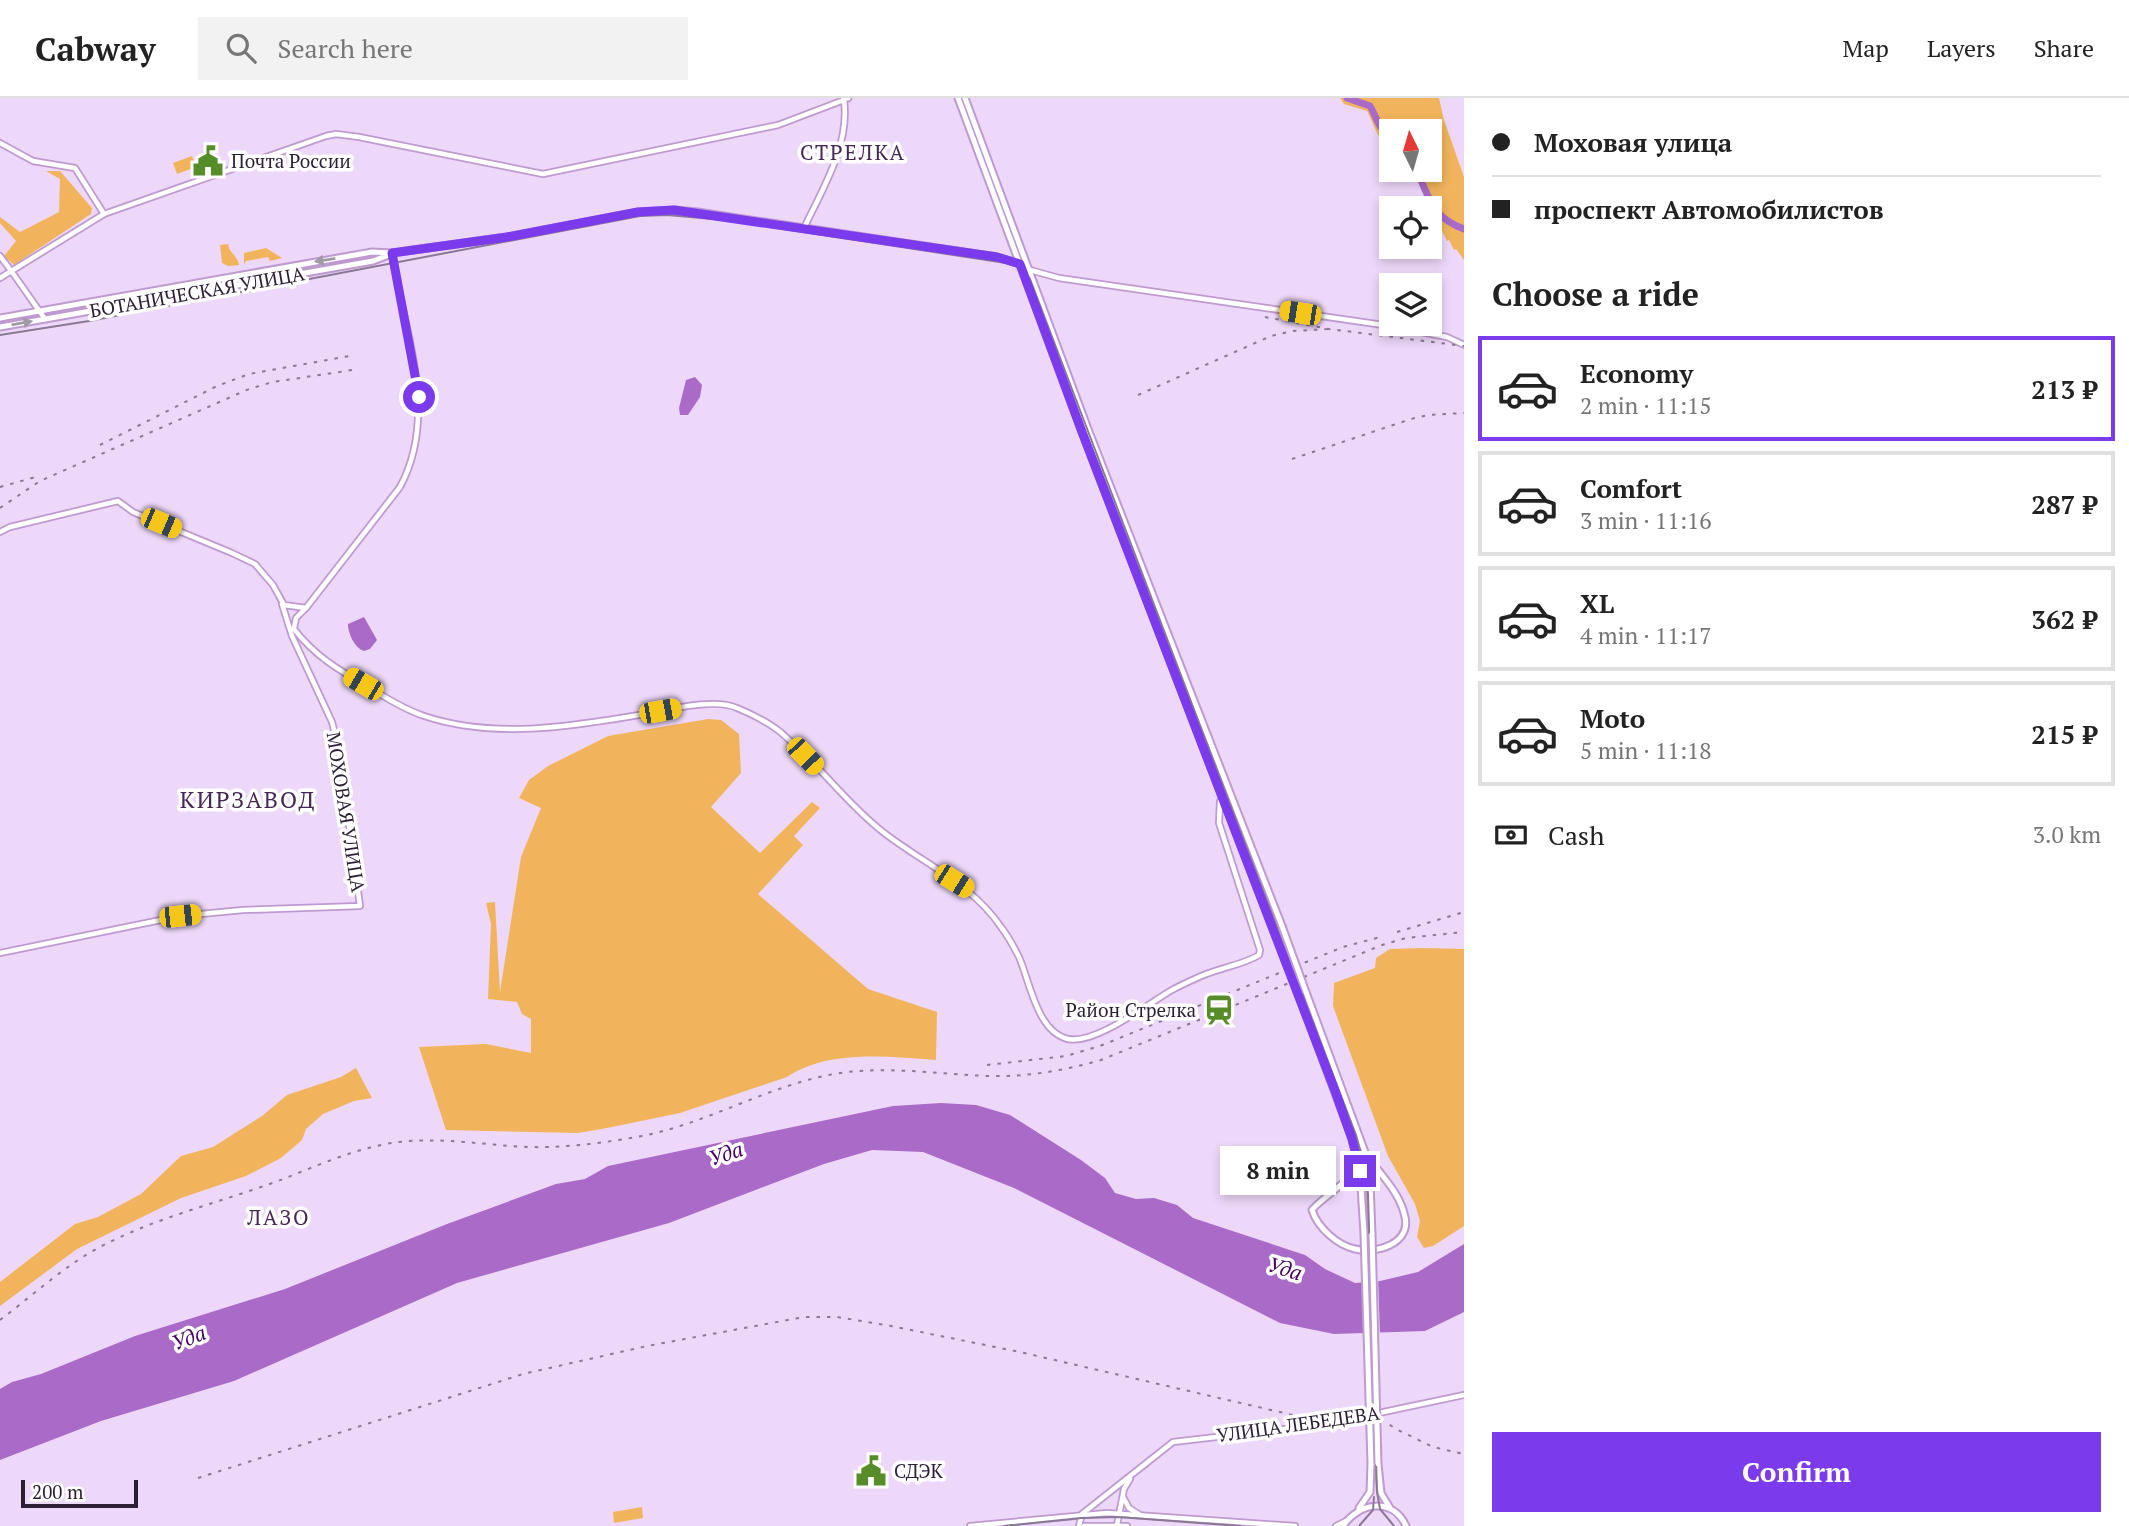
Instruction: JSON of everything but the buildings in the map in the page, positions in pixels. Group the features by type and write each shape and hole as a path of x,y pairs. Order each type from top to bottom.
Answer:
{"main road":[{"path":"958,98 1082,432 1352,1139 1360,1170 1364,1234 1371,1485 1368,1497 1345,1523"},
{"path":"965,98 1088,429 1282,926 1365,1152 1401,1206 1406,1228 1391,1246 1357,1250 1329,1234 1312,1210 1360,1170"},
{"name":"БОТАНИЧЕСКАЯ УЛИЦА","path":"0,318 286,266 372,252 392,253 507,237 652,211 682,210 997,257 1030,270"},
{"name":"БОТАНИЧЕСКАЯ УЛИЦА","path":"0,327 373,261 392,253"},
{"path":"1365,1152 1370,1182 1381,1493 1406,1526"},
{"path":"1370,1182 1382,1174"},
{"path":"1352,1515 1371,1505 1390,1508"}],"street":[{"path":"0,278 104,214 332,135 359,137 543,174 778,125 845,99 845,123 835,159 804,228"},
{"path":"0,143 33,161 75,168 104,214"},
{"path":"292,636 296,618 400,486 411,465 417,440 419,397 392,253"},
{"path":"0,256 45,319"},
{"path":"1030,270 1059,278 1390,326 1447,337 1464,345"},
{"name":"МОХОВАЯ УЛИЦА","path":"0,532 10,527 118,501 133,512 255,565 274,585 292,636 332,722 340,750 360,906 243,910 180,916 0,953"},
{"path":"282,603 287,607 306,608"},
{"path":"294,629 329,664 424,716 451,723 482,728 530,729 583,724 682,708 724,704 735,707 788,738 884,833 973,893 988,908 1019,956 1037,1008 1057,1035 1076,1040 1130,1018 1174,989 1206,974 1259,955 1260,950 1220,822 1220,801 1223,799"},
{"name":"УЛИЦА ЛЕБЕДЕВА","path":"1133,1475 1173,1442 1327,1424 1464,1395"},
{"path":"1117,1525 1123,1494 1133,1475"},
{"path":"1082,1514 1133,1475"},
{"path":"1123,1494 1129,1508 1141,1516"},
{"path":"1082,1514 1082,1526 1127,1526"},
{"path":"970,1526 1082,1514 1295,1526"},
{"path":"1336,1526 1345,1523"}],"shaded area":[{"path":"1340,98 1439,98 1464,177 1464,260 1449,240 1447,241 1442,231 1442,196 1425,196 1419,182 1442,182 1442,119 1379,119 1379,137 1367,111 1344,104"},
{"path":"192,156 196,167 177,174 173,163"},
{"path":"46,171 60,171 92,208 91,214 14,265 4,256 16,241 0,223 0,217 20,232 59,212 60,179"},
{"path":"228,244 239,265 228,266 222,263 220,245"},
{"path":"266,248 282,258 270,261 268,257 246,261 244,265 244,253"},
{"path":"708,719 721,720 739,734 741,773 711,807 760,853 812,802 820,808 794,836 803,845 758,894 868,989 937,1012 936,1060 860,1057 822,1062 787,1077 680,1113 578,1133 446,1130 419,1047 486,1044 531,1053 531,1019 522,1014 517,1002 488,999 491,924 486,903 495,902 500,992 521,857 541,808 519,798 529,780 548,766 608,736"},
{"path":"1390,949 1464,949 1464,1226 1433,1246 1424,1248 1417,1237 1420,1221 1415,1204 1388,1156 1333,1006 1334,983 1375,968 1376,958"},
{"path":"356,1068 372,1098 354,1101 323,1114 306,1129 302,1140 281,1158 246,1176 181,1198 77,1249 0,1306 0,1282 75,1224 98,1217 141,1194 181,1156 213,1147 262,1116 287,1095 341,1077"},
{"path":"642,1507 643,1518 614,1523 613,1512"}],"water":[{"path":"695,377 702,385 700,397 688,415 680,415 679,408 686,380"},
{"path":"364,617 377,640 370,649 364,651 353,640 348,624"},
{"name":"Уда","path":"941,1103 976,1105 1010,1115 1081,1160 1105,1178 1115,1193 1136,1199 1154,1198 1177,1205 1193,1218 1305,1255 1325,1269 1355,1283 1380,1281 1418,1272 1464,1244 1464,1312 1425,1331 1334,1334 1280,1323 1014,1188 923,1152 872,1150 824,1164 669,1223 457,1283 234,1381 101,1421 0,1460 0,1389 12,1382 41,1374 135,1336 285,1289 556,1184 585,1179 608,1166 893,1106"}],"pier":[{"path":"1378,1277 1380,1336 1365,1336 1363,1279"}],"waterway":[{"path":"1347,98 1370,106 1379,123"},
{"path":"1422,182 1438,212 1464,229"}],"tram line":[{"path":"0,335 89,321 640,216 667,215 724,220 1006,263 1021,268 1030,279 1356,1135 1368,1194 1377,1492 1380,1509 1394,1526"},
{"path":"1359,1526 1373,1510 1374,1497"},
{"path":"1004,1526 1118,1517 1240,1526"}],"railway":[{"path":"1265,317 1329,329 1464,346"},
{"path":"1138,395 1271,336 1292,331 1329,329"},
{"path":"100,445 217,386 249,374 355,355"},
{"path":"0,508 40,481 249,389 273,382 359,369"},
{"path":"1292,459 1411,419 1464,413"},
{"path":"0,487 39,476"},
{"path":"1397,932 1464,912"},
{"path":"0,1320 72,1264 119,1237 383,1144 447,1141 511,1146 571,1146 668,1130 795,1084 847,1072 899,1071 1002,1076 1059,1070 1101,1060 1382,945 1406,938 1464,932"},
{"path":"987,1065 1066,1056 1100,1046 1343,947 1384,936"},
{"path":"198,1478 523,1374 647,1346 804,1317 837,1317 891,1326 1020,1352 1297,1416 1318,1415"},
{"path":"1310,1414 1365,1410 1433,1447 1464,1454"}],"place":[{"name":"Почта России","path":"208,161"},
{"name":"Район Стрелка","path":"1219,1010"},
{"name":"СДЭК","path":"871,1471"}],"district":[{"name":"СТРЕЛКА","path":"853,153"},
{"name":"КИРЗАВОД","path":"248,800"},
{"name":"ЛАЗО","path":"279,1218"}],"route":[{"path":"419,397 392,253 507,237 638,212 674,210 997,257 1020,264 1335,1091 1360,1171"}]}
